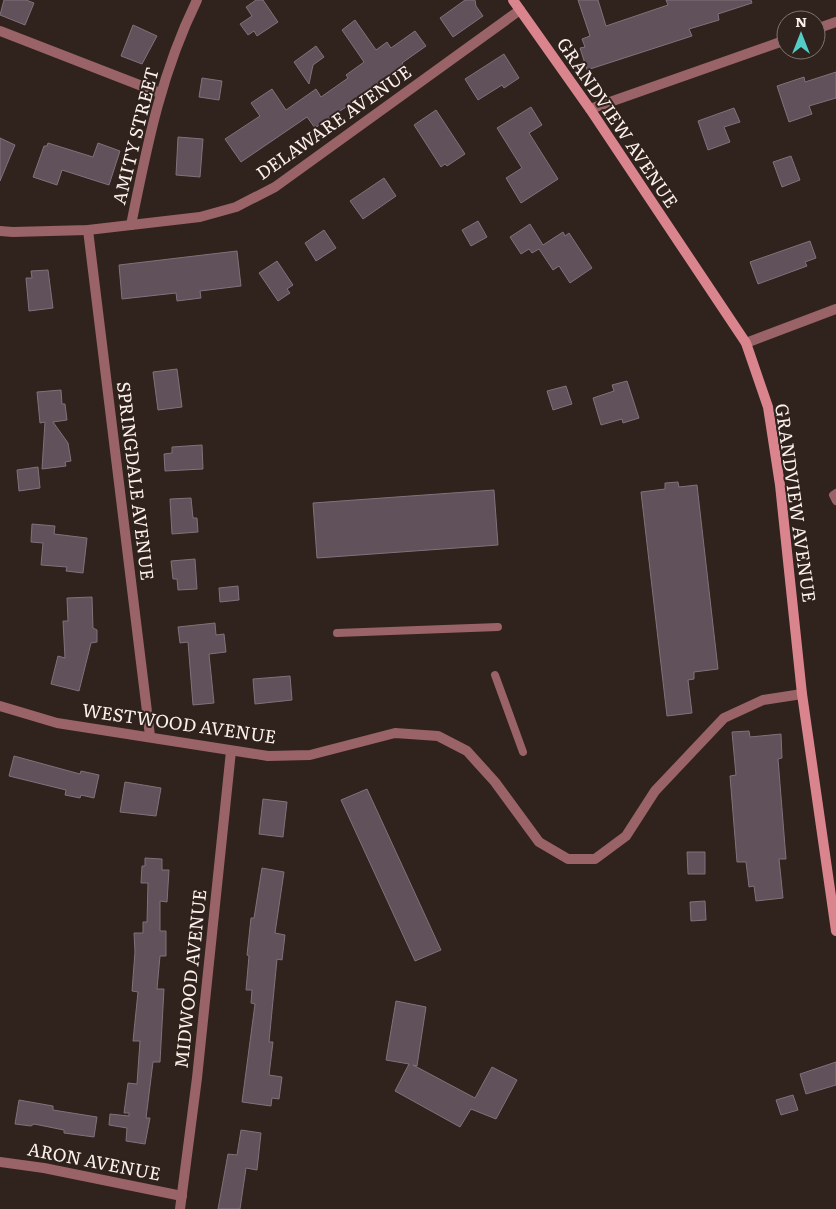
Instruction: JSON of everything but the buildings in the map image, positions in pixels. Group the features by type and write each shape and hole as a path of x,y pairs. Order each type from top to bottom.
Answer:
{"main road":[{"name":"GRANDVIEW AVENUE","path":"513,0 590,109 746,343 770,417 780,485 802,694 836,931"}],"street":[{"name":"AMITY STREET","path":"131,225 160,93 186,22 197,0"},
{"name":"DELAWARE AVENUE","path":"0,231 88,230 200,217 236,207 275,188 520,10"},
{"path":"0,31 160,93"},
{"path":"590,109 776,44"},
{"name":"SPRINGDALE AVENUE","path":"88,230 150,736"},
{"path":"746,343 836,309"},
{"name":"WESTWOOD AVENUE","path":"0,706 57,724 150,736 268,756 310,754 395,733 438,736 467,751 495,782 539,842 568,860 596,859 626,836 654,791 724,718 763,700 802,694"},
{"name":"MIDWOOD AVENUE","path":"180,1209 197,1078 231,751"},
{"name":"ARON AVENUE","path":"0,1162 44,1168 182,1196"}],"lane":[{"path":"337,633 498,627"},
{"path":"495,675 523,752"}]}
